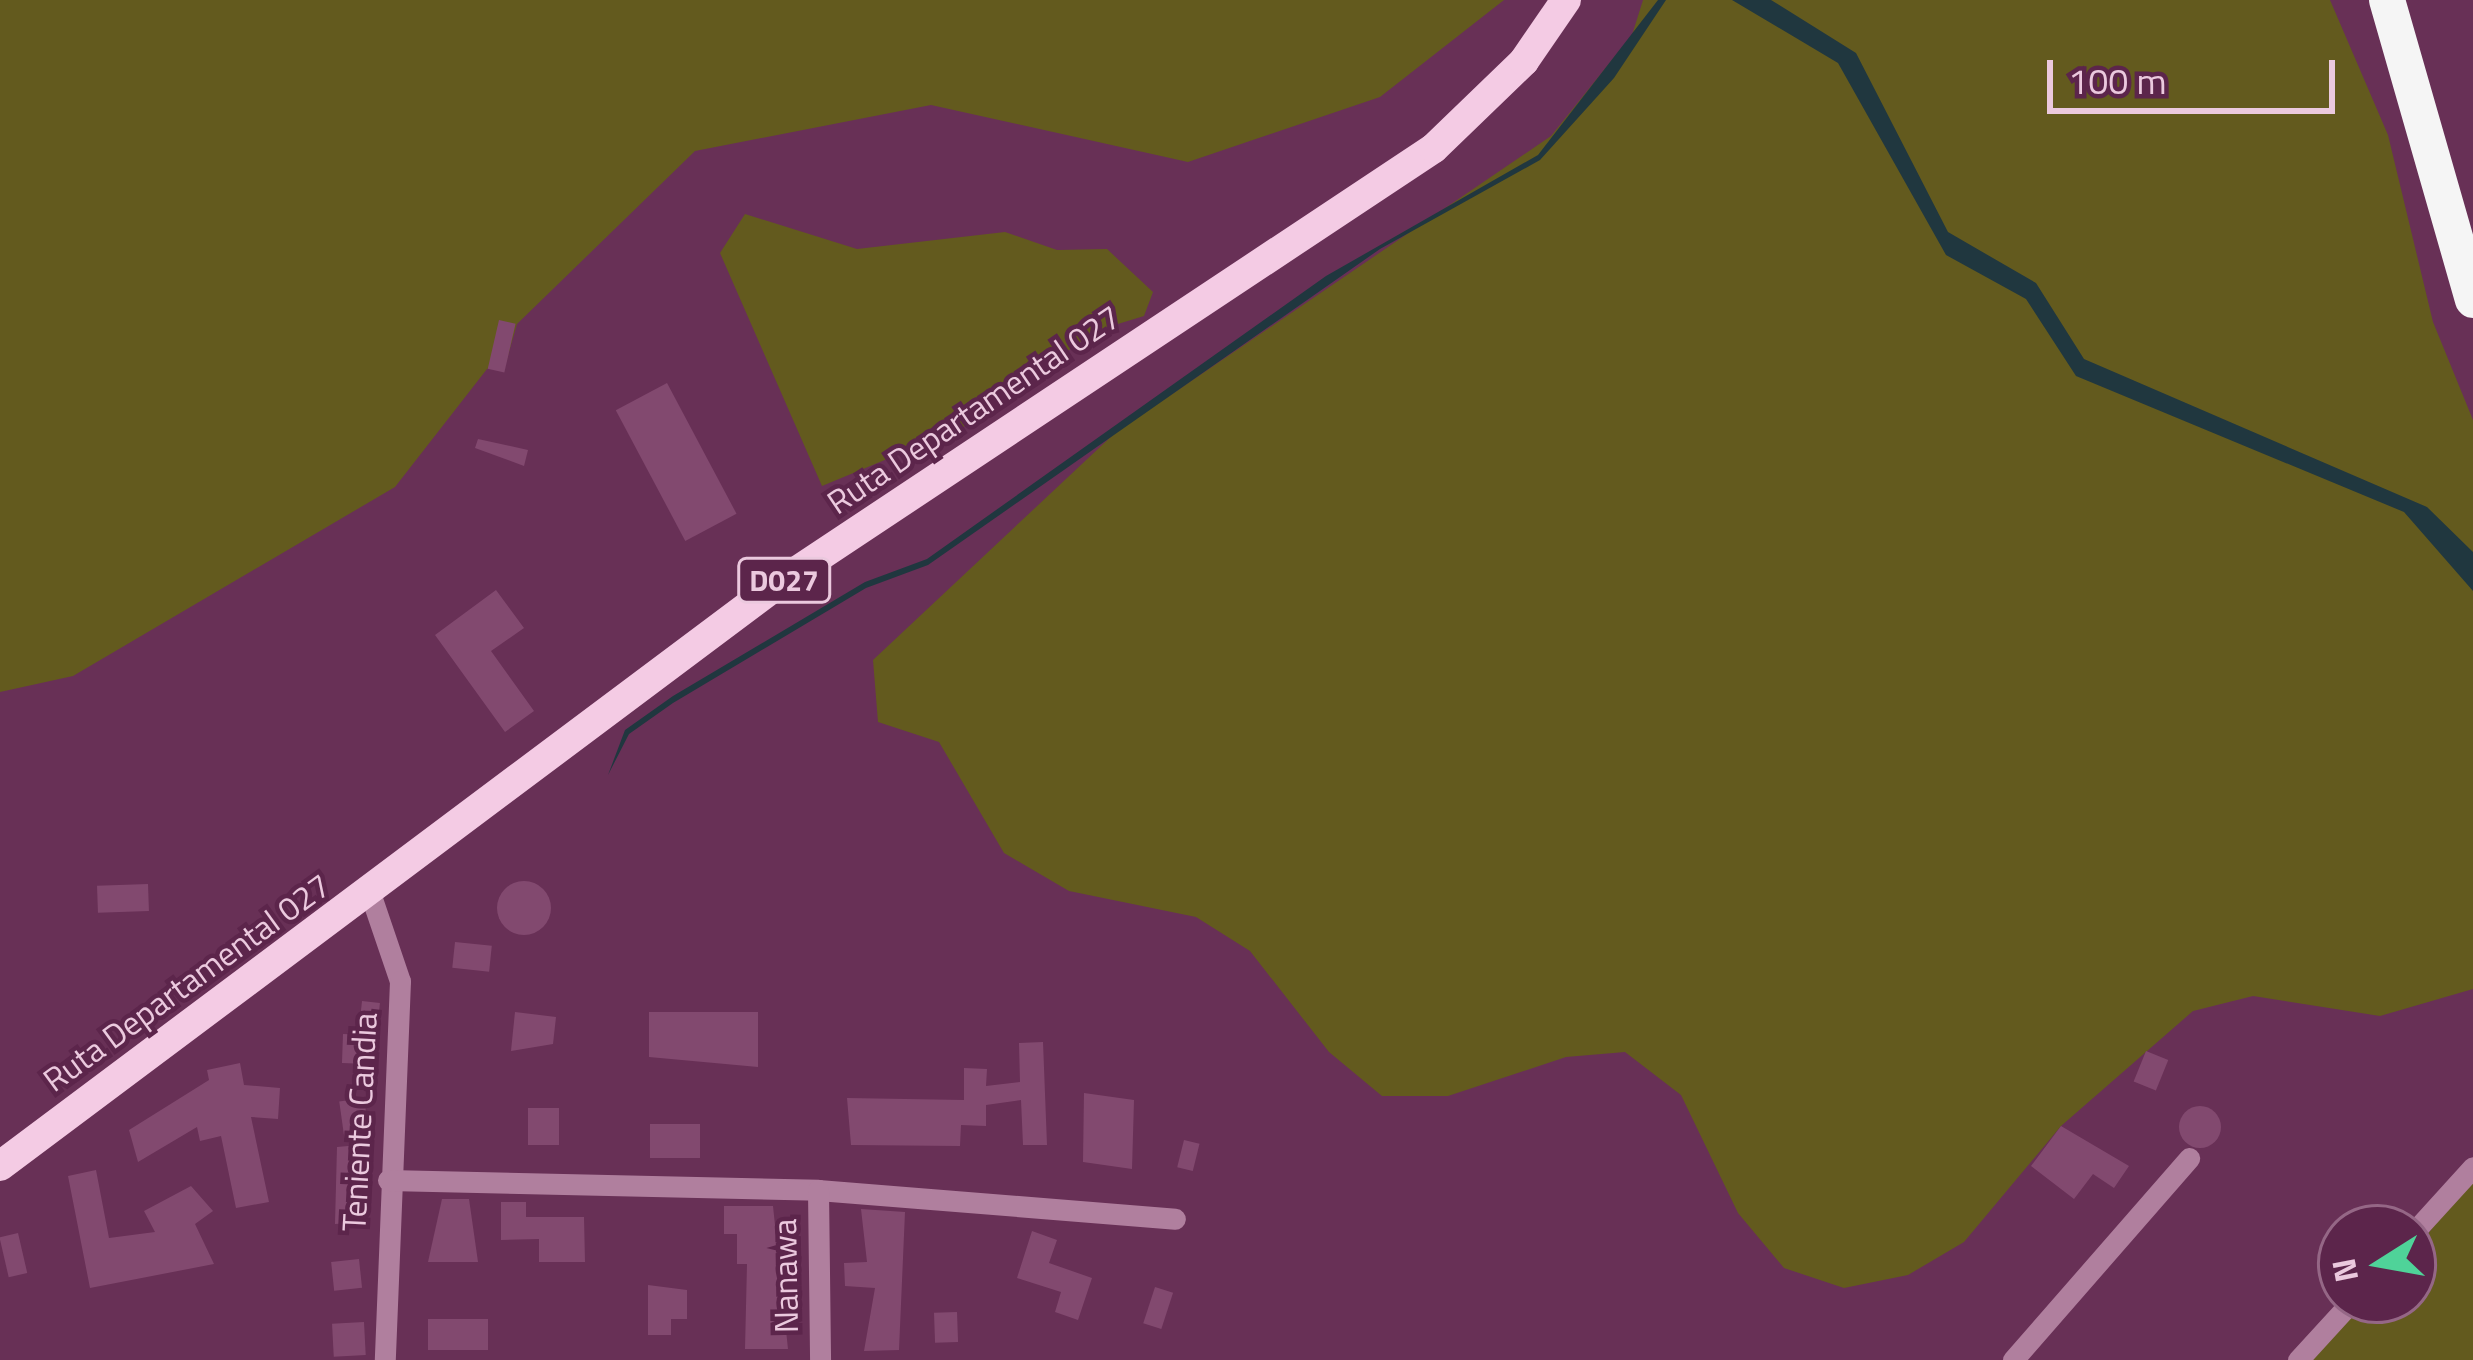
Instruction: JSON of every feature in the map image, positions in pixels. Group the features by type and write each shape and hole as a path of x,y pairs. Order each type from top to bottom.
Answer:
{"highway":[{"path":"2387,0 2473,298"}],"main road":[{"name":"Ruta Departamental 027","path":"0,1166 779,584 1434,148 1524,61 1566,0"}],"street":[{"name":"Teniente Candia","path":"370,893 400,981 388,1180 385,1360"},
{"path":"2013,1360 2189,1158"},
{"path":"2437,1207 2473,1167"},
{"path":"388,1180 818,1190 1174,1219"},
{"name":"Nanawa","path":"818,1190 820,1360"},
{"path":"2298,1360 2331,1324"}],"shaded area":[{"path":"0,0 1504,0 1380,97 1188,162 931,105 695,151 517,324 507,359 487,369 395,487 73,676 0,692"},
{"path":"1643,0 2330,0 2388,135 2433,322 2473,420 2473,989 2380,1016 2253,996 2193,1011 2061,1126 1964,1242 1908,1275 1844,1288 1784,1268 1738,1213 1681,1095 1625,1052 1566,1057 1448,1096 1382,1096 1329,1052 1250,951 1196,917 1069,891 1004,853 939,742 878,722 873,660 1115,433 1551,136 1632,35"},
{"path":"745,214 857,249 1005,232 1057,250 1107,249 1153,292 1144,316 1095,331 962,428 822,486 720,253"},
{"path":"2473,1168 2473,1360 2309,1360 2340,1324 2437,1324 2437,1221"}],"water":[{"path":"1658,0 1666,0 1614,78 1540,160 1380,249 928,565 866,588 673,703 629,734 608,775 625,730 673,696 865,582 927,559 1326,276 1538,155"},
{"path":"1732,0 1771,0 1856,53 1948,232 2036,283 2084,359 2427,507 2473,552 2473,591 2404,512 2076,376 2026,299 1946,255 1838,63"}],"building":[{"path":"499,320 516,324 504,373 488,369"},
{"path":"667,383 736,514 685,541 616,410"},
{"path":"478,439 528,450 524,466 475,448"},
{"path":"496,590 524,628 491,651 534,711 505,732 435,635"},
{"path":"524,881 543,889 551,908 543,927 524,935 505,927 497,908 505,889"},
{"path":"148,884 149,911 98,913 97,886"},
{"path":"455,942 492,946 489,972 452,968"},
{"path":"362,1001 380,1003 377,1029 359,1027"},
{"path":"515,1012 556,1017 553,1044 511,1051"},
{"path":"649,1012 758,1012 758,1067 649,1057"},
{"path":"343,1034 369,1035 368,1064 342,1063"},
{"path":"1043,1042 1047,1145 1023,1145 1021,1100 986,1105 986,1126 961,1125 960,1146 851,1145 847,1098 964,1100 964,1068 987,1069 986,1086 1020,1082 1019,1043"},
{"path":"2146,1051 2168,1060 2156,1091 2134,1082"},
{"path":"240,1063 244,1085 280,1088 278,1119 251,1117 269,1202 236,1208 221,1136 200,1141 197,1127 138,1162 129,1130 209,1080 207,1070"},
{"path":"1084,1093 1134,1100 1132,1169 1083,1162"},
{"path":"364,1098 369,1135 344,1138 339,1101"},
{"path":"2200,1106 2215,1112 2221,1127 2215,1142 2200,1148 2185,1142 2179,1127 2185,1112"},
{"path":"528,1108 559,1108 559,1145 528,1145"},
{"path":"650,1124 700,1124 700,1158 650,1158"},
{"path":"2061,1126 2129,1166 2114,1188 2093,1174 2074,1199 2031,1166"},
{"path":"1184,1140 1200,1144 1193,1171 1177,1167"},
{"path":"359,1145 362,1222 335,1224 337,1147"},
{"path":"96,1170 109,1238 155,1232 144,1211 191,1186 213,1211 195,1224 214,1264 90,1288 68,1176"},
{"path":"442,1199 469,1199 478,1262 428,1262"},
{"path":"501,1202 526,1202 526,1217 584,1217 585,1262 539,1262 539,1239 501,1240"},
{"path":"724,1206 773,1206 788,1349 745,1349 747,1264 737,1264 737,1234 724,1234"},
{"path":"861,1209 905,1212 899,1350 864,1351 875,1288 845,1286 844,1263 867,1262"},
{"path":"1032,1231 1057,1240 1049,1263 1092,1278 1078,1320 1055,1312 1061,1292 1017,1278"},
{"path":"18,1233 27,1273 9,1277 0,1237"},
{"path":"359,1259 362,1288 334,1291 331,1262"},
{"path":"648,1285 687,1290 687,1319 671,1319 671,1335 648,1335"},
{"path":"1155,1287 1173,1293 1161,1329 1143,1323"},
{"path":"957,1312 958,1342 935,1343 934,1313"},
{"path":"428,1319 488,1319 488,1350 428,1350"},
{"path":"364,1322 366,1355 334,1357 332,1324"}]}
